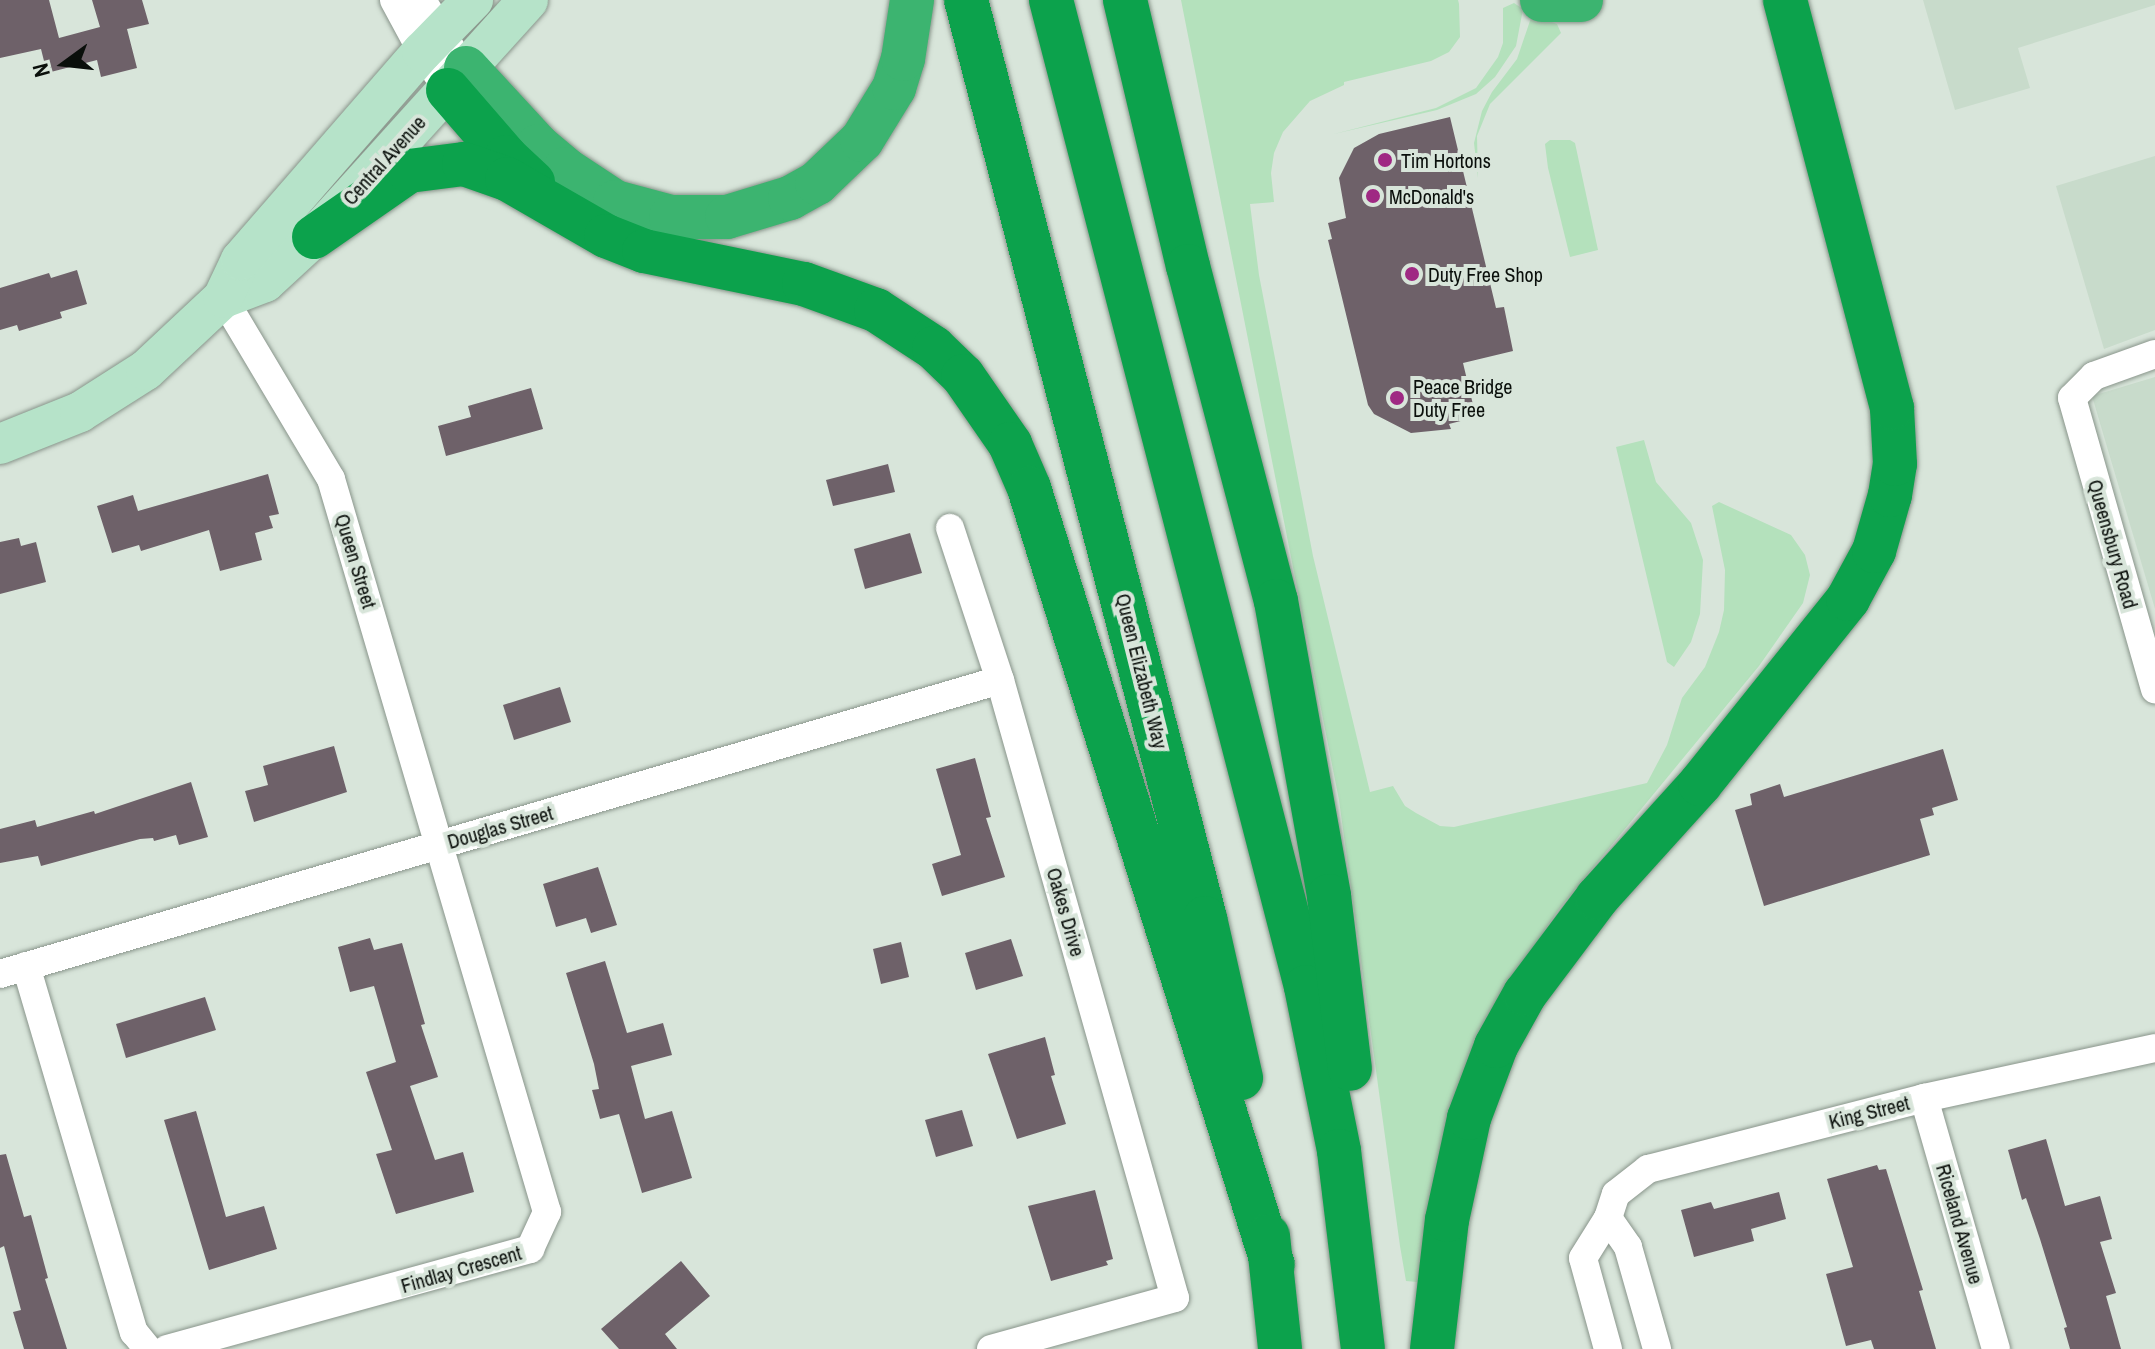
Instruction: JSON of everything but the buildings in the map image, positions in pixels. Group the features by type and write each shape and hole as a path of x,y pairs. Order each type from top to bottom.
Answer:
{"highway":[{"path":"440,49 538,146 565,169 615,202 671,217 727,217 790,198 817,183 862,140 894,88 903,59 912,0"},
{"name":"Queen Elizabeth Way","path":"966,0 1205,918 1238,1063 1273,1265 1280,1349"},
{"path":"1051,0 1309,1000 1339,1151 1363,1349"},
{"path":"1125,0 1188,266 1276,601 1314,807 1357,1124 1370,1349"},
{"path":"1542,0 1581,0"},
{"path":"1432,1349 1447,1220 1469,1118 1496,1046 1525,994 1597,898 1700,784 1848,599 1874,551 1890,495 1895,464 1892,408 1785,0"},
{"path":"440,49 506,157 571,216"},
{"path":"314,237 409,171 464,164 507,179 606,236 644,251 804,284 876,310 934,348 986,407 1010,444 1029,488 1273,1265"}],"main road":[{"name":"Central Avenue","path":"223,298 265,282 314,237 473,0"},
{"name":"Central Avenue","path":"0,444 80,412 146,370 223,298 241,260 440,49 528,0"}],"street":[{"path":"394,0 440,49"},
{"name":"Queen Street","path":"223,298 331,479 441,845"},
{"name":"Queensbury Road","path":"2155,354 2094,376 2072,398 2155,689"},
{"name":"Oakes Drive","path":"950,528 1000,680 1175,1298 991,1349"},
{"name":"Douglas Street","path":"13,970 1000,680"},
{"name":"Findlay Crescent","path":"167,1349 501,1259 530,1249 543,1229 547,1212 538,1175 441,845"},
{"path":"13,970 134,1332 148,1349"},
{"name":"King Street","path":"1608,1349 1583,1258 1608,1218 1616,1194 1648,1169 1924,1098 2155,1048"},
{"name":"Riceland Avenue","path":"1924,1098 1996,1349"},
{"path":"1608,1218 1628,1247 1657,1349"}],"shaded area":[{"path":"1923,0 2155,0 2155,5 2018,48 2030,88 1955,110"},
{"path":"2155,156 2155,330 2104,349 2056,186"},
{"path":"2155,377 2155,609 2092,396"}],"green space":[{"path":"1181,0 1458,0 1459,4 1460,37 1449,52 1431,61 1344,82 1344,85 1310,101 1283,132 1274,153 1271,173 1274,202 1250,204 1259,275 1313,556 1370,792 1393,786 1405,806 1440,826 1454,827 1647,783 1667,745 1682,698 1705,667 1719,632 1724,610 1725,570 1712,506 1719,502 1791,535 1805,555 1810,575 1803,603 1759,666 1559,909 1496,1003 1439,1160 1417,1282 1406,1281 1339,800"},
{"path":"1514,3 1523,9 1516,46 1495,77 1476,94 1437,110 1334,134 1436,108 1476,88 1498,57 1503,43 1503,8"},
{"path":"1532,15 1557,24 1561,33 1490,104 1477,136 1478,178 1474,143 1482,111 1517,59"},
{"path":"1550,140 1575,143 1598,250 1570,257 1548,168 1545,144"},
{"path":"1644,440 1656,482 1691,523 1703,560 1700,614 1691,642 1674,667 1667,662 1616,447"}],"place":[{"name":"Tim Hortons","path":"1385,160"},
{"name":"McDonald's","path":"1373,196"},
{"name":"Duty Free Shop","path":"1412,274"},
{"name":"Peace Bridge Duty Free","path":"1397,398"}]}
